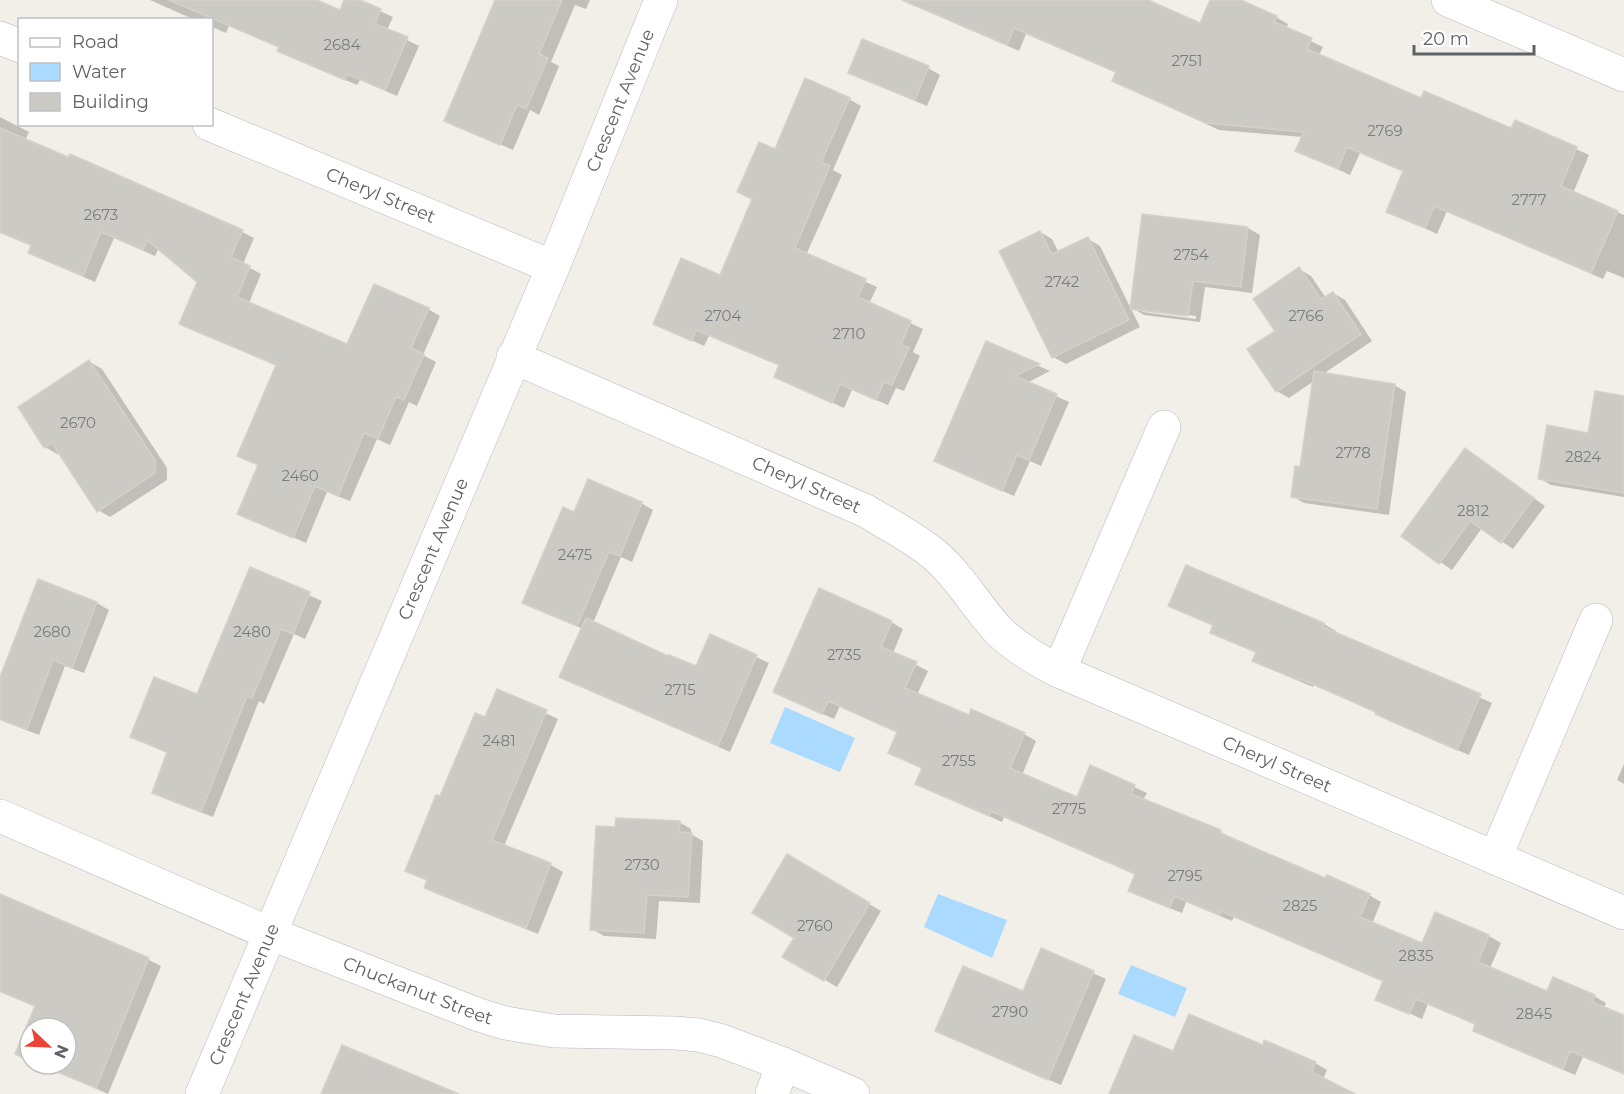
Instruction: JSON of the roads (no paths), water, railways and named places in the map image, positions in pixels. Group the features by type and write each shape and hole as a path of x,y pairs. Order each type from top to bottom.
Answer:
{"street":[{"name":"Crescent Avenue","path":"202,1094 553,267 661,0"},
{"path":"1448,0 1624,75"},
{"path":"0,38 18,45"},
{"name":"Cheryl Street","path":"213,126 553,267"},
{"name":"Cheryl Street","path":"513,357 866,511 909,536 935,555 955,575 997,628 1012,643 1059,671 1624,913"},
{"path":"1059,671 1164,427"},
{"path":"1495,858 1596,620"},
{"name":"Chuckanut Street","path":"0,816 269,933 457,1007 505,1023 554,1031 699,1035 722,1041 778,1079 853,1094"}],"water":[{"path":"785,707 855,738 840,772 770,743"},
{"path":"938,894 1007,920 992,958 924,927"},
{"path":"1131,965 1187,988 1175,1017 1118,994"}]}
